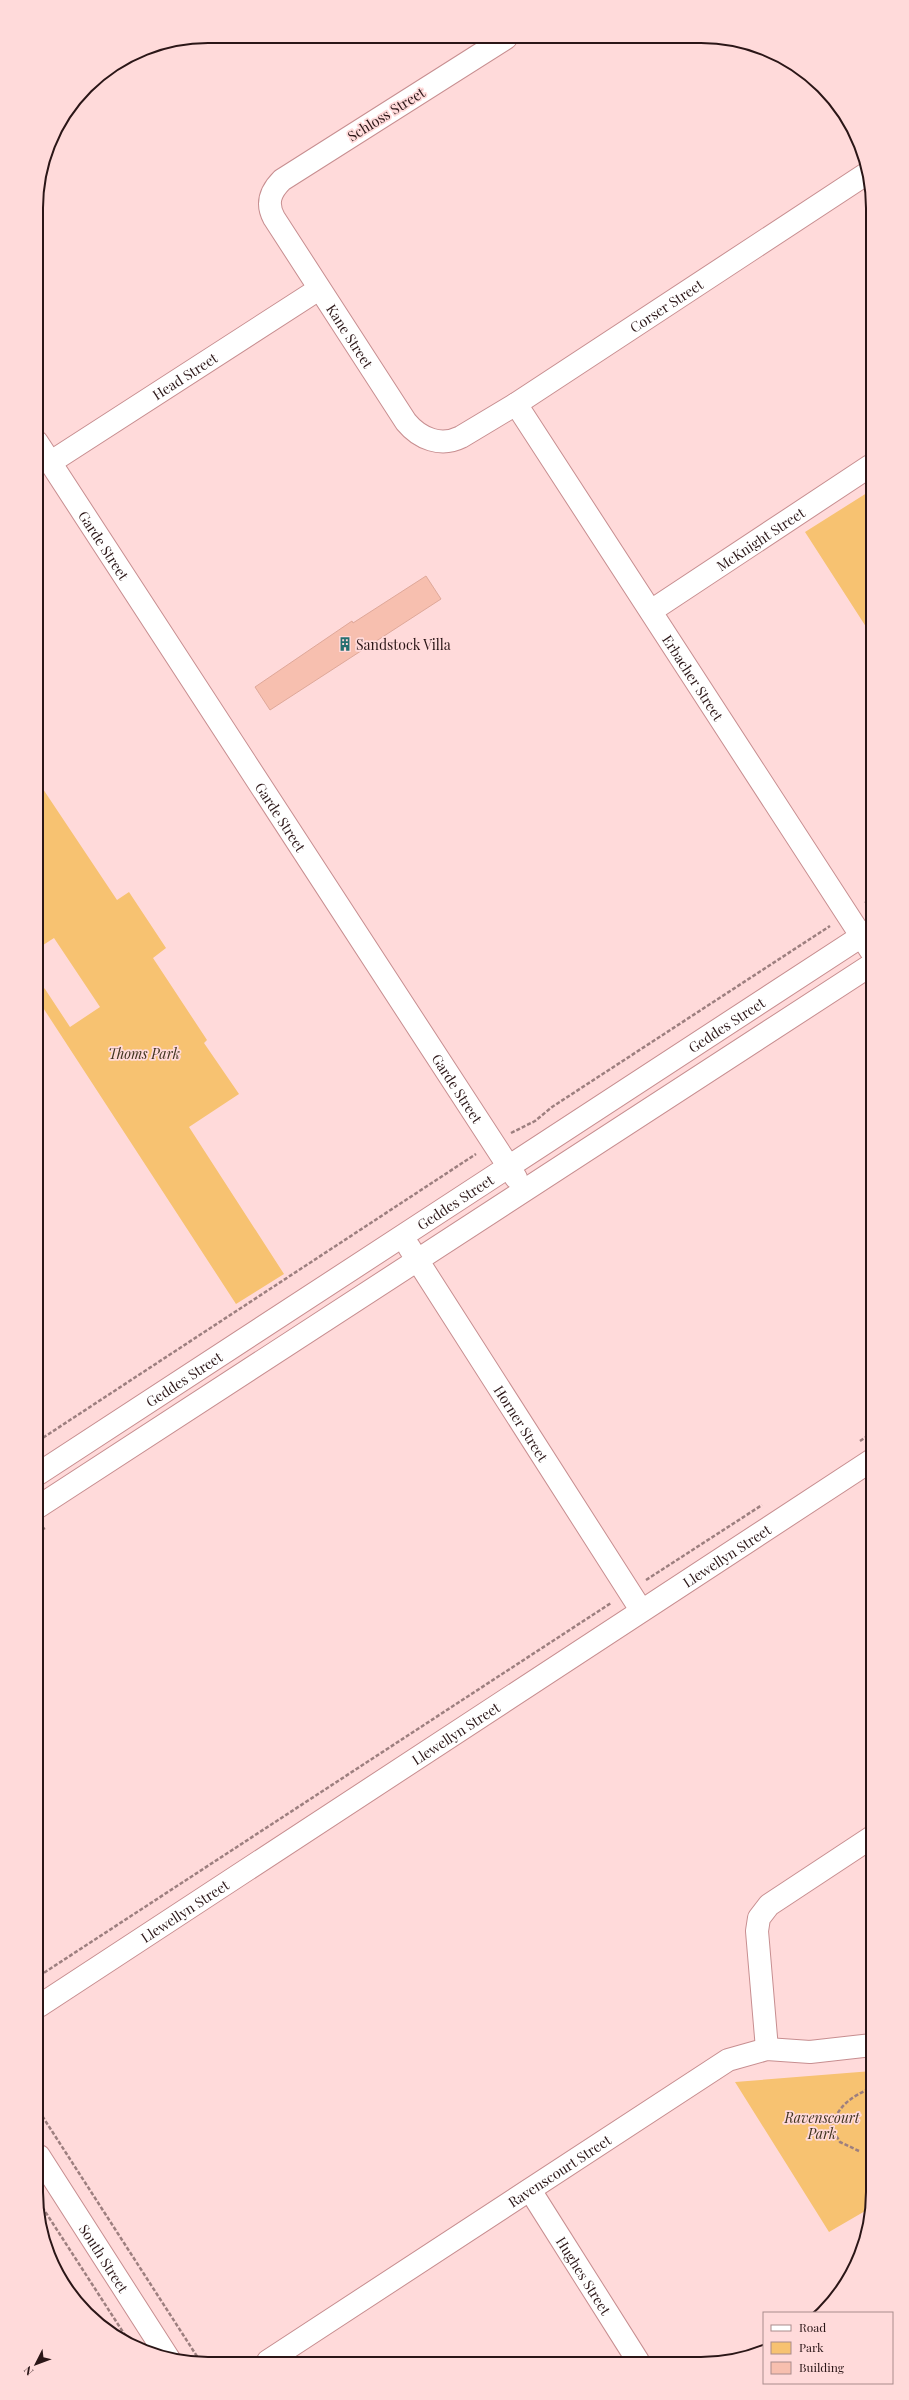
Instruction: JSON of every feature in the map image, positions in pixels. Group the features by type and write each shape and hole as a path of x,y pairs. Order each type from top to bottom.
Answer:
{"street":[{"name":"Schloss Street","path":"271,195 282,180 498,43"},
{"name":"Corser Street","path":"461,437 516,404 863,176"},
{"name":"Kane Street","path":"271,195 270,210 274,218 319,289 412,429 420,436 433,440 452,441 461,437"},
{"name":"Head Street","path":"50,462 319,289"},
{"name":"Erbacher Street","path":"516,404 847,915 866,937"},
{"name":"Garde Street","path":"43,451 524,1191"},
{"name":"McKnight Street","path":"650,611 866,469"},
{"name":"Geddes Street","path":"43,1471 402,1235 866,940"},
{"name":"Geddes Street","path":"43,1504 866,968"},
{"name":"Horner Street","path":"402,1235 641,1610"},
{"name":"Llewellyn Street","path":"43,2003 866,1464"},
{"path":"767,2049 757,1931 759,1918 769,1905 866,1841"},
{"name":"Ravenscourt Street","path":"274,2357 728,2060 767,2049 810,2052 866,2046"},
{"name":"South Street","path":"43,2162 165,2351"},
{"name":"Hughes Street","path":"530,2190 635,2357"}],"path":[{"path":"43,1438 493,1143 535,1121 552,1107 847,915"},
{"path":"858,1442 866,1437"},
{"path":"43,1973 766,1502"},
{"path":"859,2151 840,2142 831,2127 838,2111 851,2098 866,2090"},
{"path":"43,2117 197,2357"},
{"path":"44,2209 125,2335"}],"green space":[{"path":"866,494 866,627 805,532"},
{"name":"Thoms Park","path":"43,789 117,900 129,892 166,948 153,958 207,1040 204,1043 239,1094 189,1127 284,1274 236,1304 43,1008 43,987 70,1027 100,1007 54,938 43,945"},
{"name":"Ravenscourt Park","path":"866,2071 865,2211 829,2232 735,2082"}],"building":[{"name":"Sandstock Villa","path":"426,576 441,599 270,710 255,687 352,621 353,623"}],"place":[{"name":"Sandstock Villa","path":"345,644"}]}
